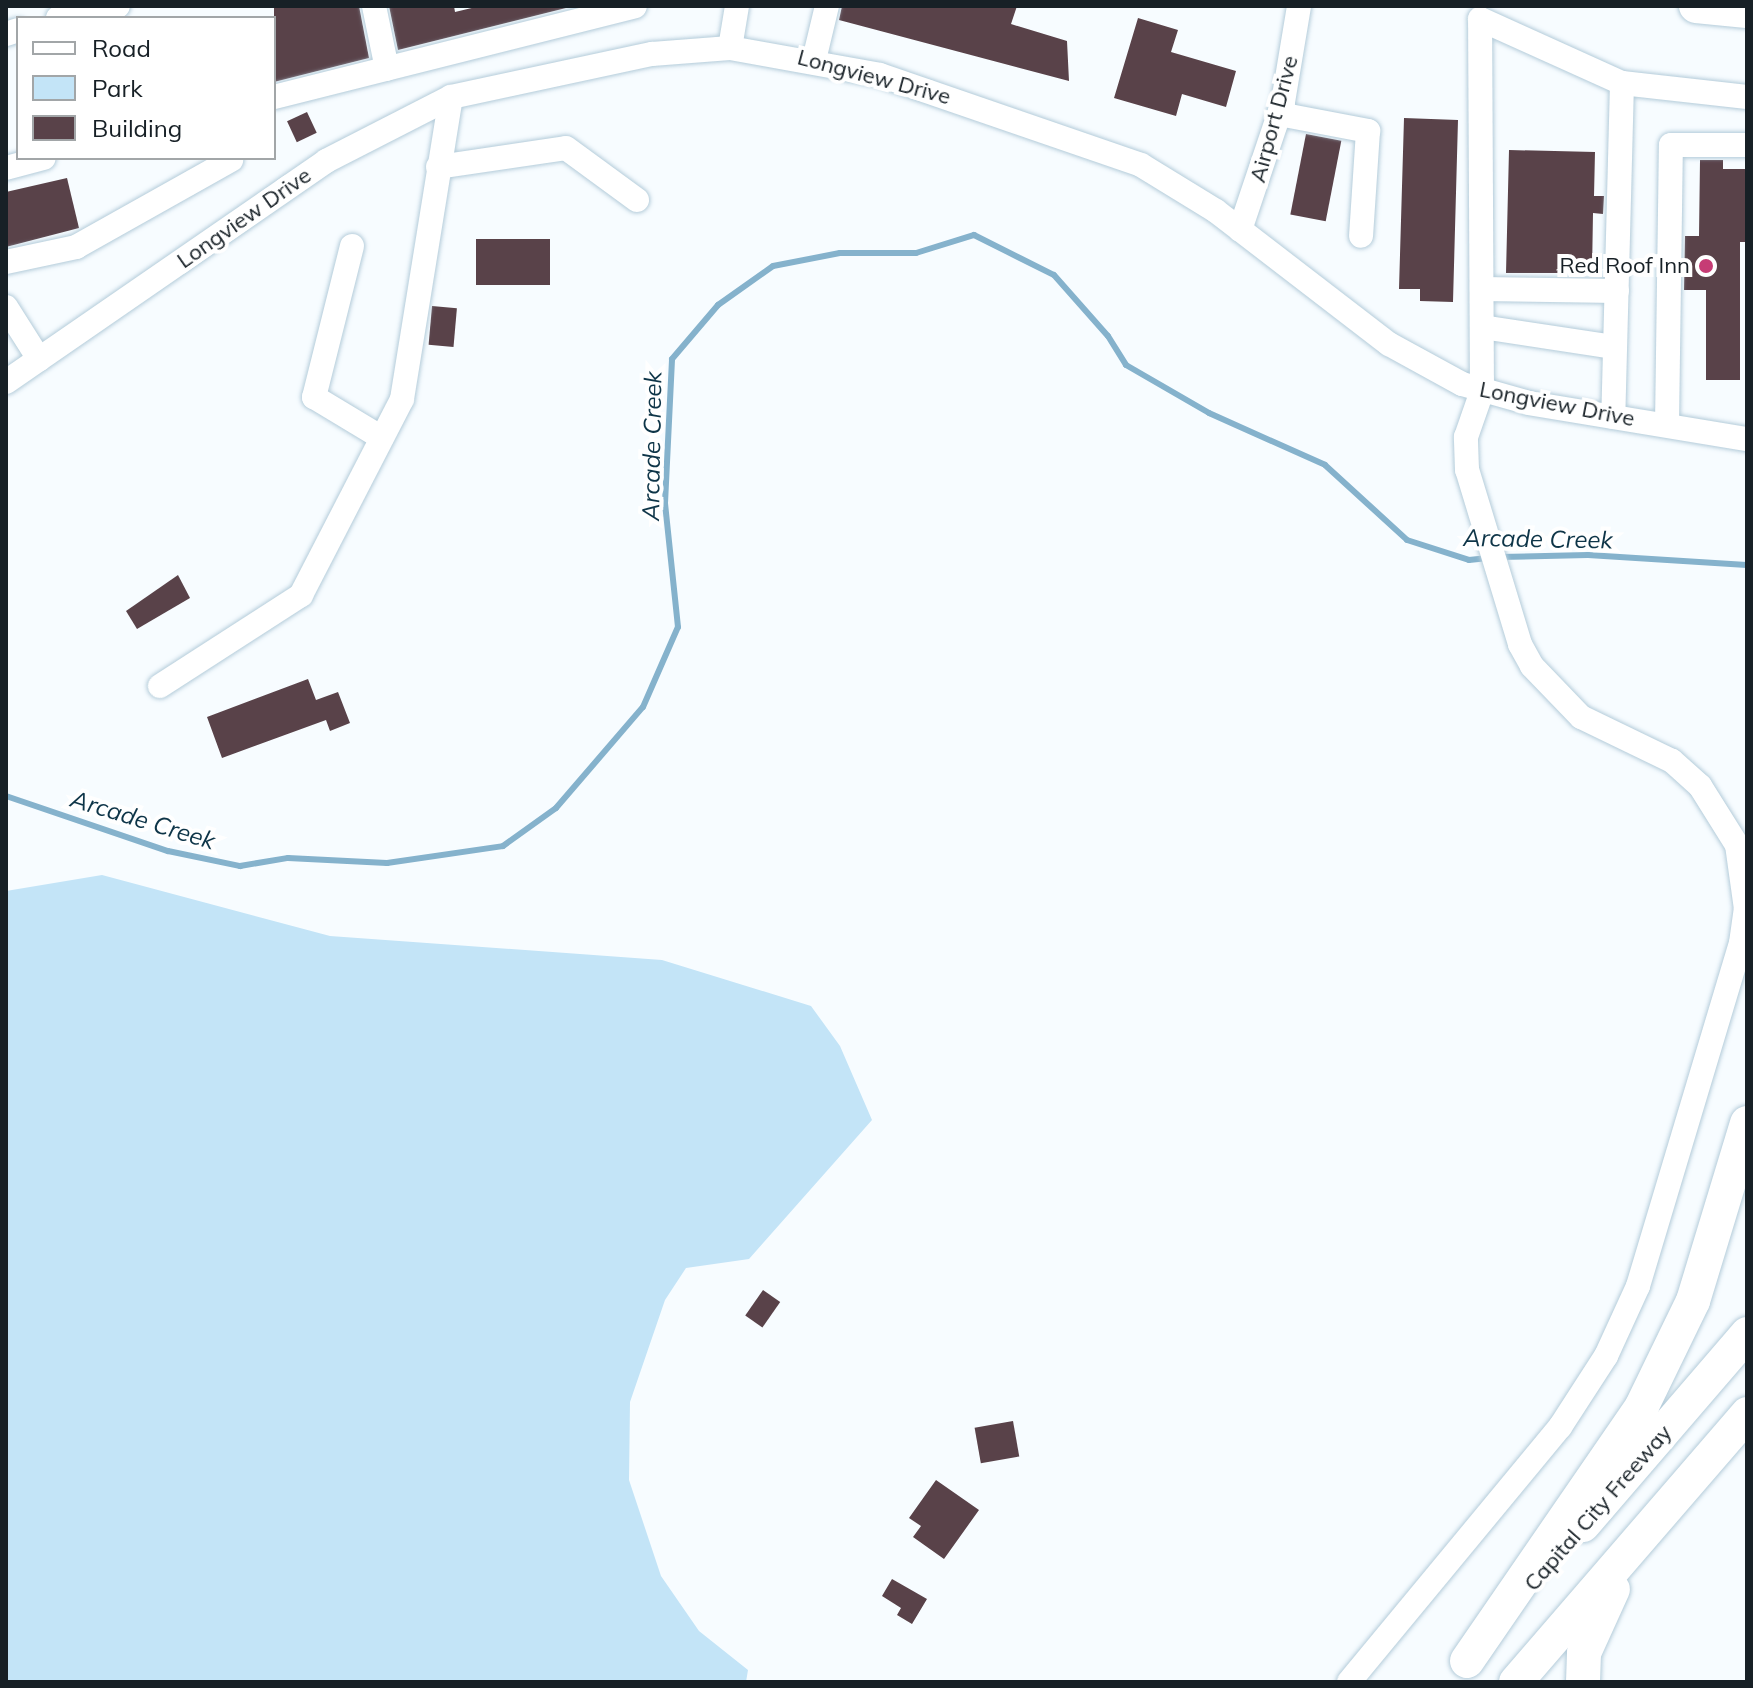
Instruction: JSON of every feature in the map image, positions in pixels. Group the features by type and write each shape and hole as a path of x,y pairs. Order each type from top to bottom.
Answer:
{"highway":[{"path":"1696,6 1747,11"},
{"path":"1458,1672 1642,1406 1693,1301 1747,1123"},
{"name":"Capital City Freeway","path":"1458,1672 1747,1334"},
{"path":"1516,1682 1747,1414"},
{"path":"1583,1682 1584,1653 1595,1623 1647,1530"}],"street":[{"path":"68,16 118,6"},
{"path":"374,6 387,69"},
{"path":"276,97 635,6"},
{"path":"730,48 737,6"},
{"path":"814,60 827,6"},
{"name":"Airport Drive","path":"1240,230 1279,114 1299,6"},
{"path":"1349,1682 1560,1427 1606,1356 1638,1286 1744,929 1745,877 1737,845 1713,801 1672,761 1568,707 1532,666 1511,614 1479,508 1465,459 1466,437 1482,391 1480,19 1622,83 1747,97"},
{"name":"Longview Drive","path":"6,382 326,161 451,97 652,54 730,48 814,60 935,92 1104,149 1176,184 1389,344 1482,391 1747,439"},
{"path":"1613,417 1622,83"},
{"path":"160,686 301,595 402,399 451,97"},
{"path":"1279,114 1368,131 1361,236"},
{"path":"1667,425 1671,145 1747,145"},
{"path":"438,167 566,148 637,200"},
{"path":"6,168 36,160"},
{"path":"6,262 76,247 231,160"},
{"path":"352,246 314,397 382,438"},
{"path":"1482,289 1617,291"},
{"path":"6,307 39,359"},
{"path":"1482,327 1615,347"}],"green space":[{"path":"102,875 330,936 662,960 811,1006 840,1046 872,1120 749,1259 686,1268 665,1300 630,1402 629,1480 661,1576 699,1631 748,1670 746,1682 6,1682 6,891"}],"building":[{"path":"274,6 359,6 369,58 276,81"},
{"path":"389,6 454,6 455,12 480,6 574,6 398,50"},
{"path":"842,6 1017,6 1011,24 1067,41 1069,81 839,20"},
{"path":"1138,18 1178,30 1171,52 1236,71 1226,107 1182,94 1176,116 1114,98"},
{"path":"307,112 317,133 297,142 287,121"},
{"path":"1404,118 1458,120 1453,302 1420,301 1420,289 1399,289"},
{"path":"1306,134 1341,141 1326,221 1290,214"},
{"path":"1509,150 1595,152 1594,196 1604,196 1603,214 1593,213 1592,273 1506,273"},
{"name":"Red Roof Inn","path":"1700,160 1723,160 1723,169 1747,169 1747,242 1740,242 1740,380 1706,380 1706,290 1684,290 1685,236 1699,236"},
{"path":"67,178 79,228 6,247 6,192"},
{"path":"476,239 550,239 550,285 476,285"},
{"path":"432,306 457,308 454,347 429,345"},
{"path":"178,575 190,598 137,629 126,611"},
{"path":"308,679 316,700 338,692 350,723 330,731 326,720 222,758 207,717"},
{"path":"763,1290 780,1302 762,1327 745,1315"},
{"path":"1013,1421 1019,1456 981,1463 975,1428"},
{"path":"936,1480 979,1510 944,1559 913,1537 921,1526 909,1518"},
{"path":"892,1579 927,1599 912,1624 897,1615 901,1608 882,1596"}],"waterway":[{"name":"Arcade Creek","path":"6,796 168,851 240,866 288,858 387,863 503,846 556,808 643,707 678,627 665,503 672,359 718,305 773,266 840,253 916,253 974,235 1054,275 1108,336 1126,365 1209,413 1325,465 1407,540 1469,560 1488,558"},
{"name":"Arcade Creek","path":"1499,557 1588,555 1747,565"}],"place":[{"name":"Red Roof Inn","path":"1706,266"}]}
